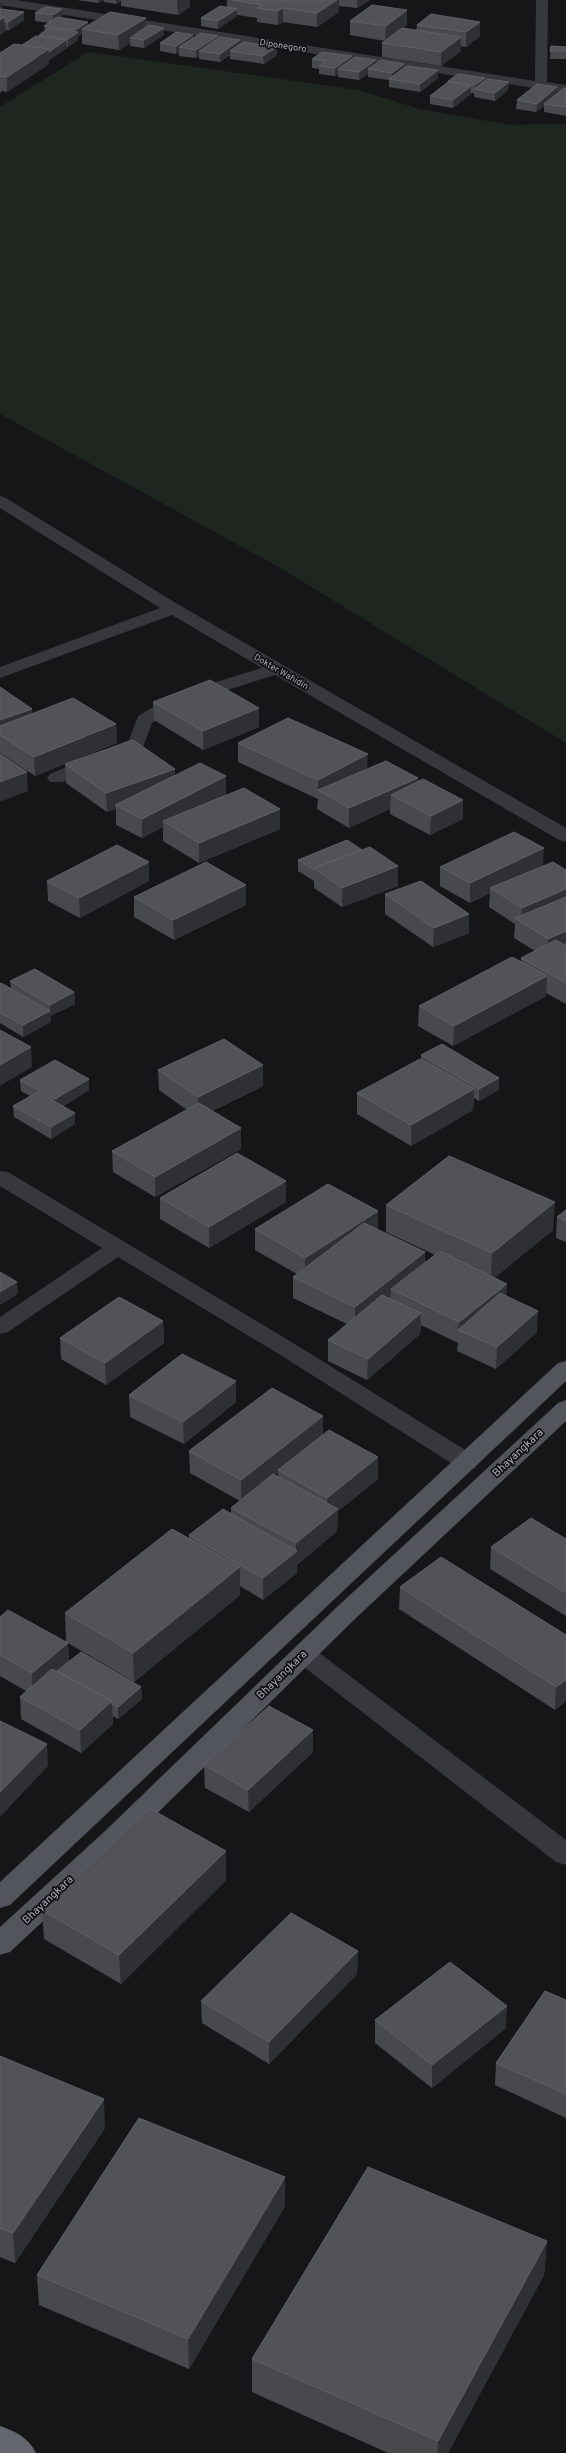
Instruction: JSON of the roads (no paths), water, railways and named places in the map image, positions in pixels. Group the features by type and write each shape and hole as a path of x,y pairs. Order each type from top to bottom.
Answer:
{"highway":[{"path":"0,2440 20,2453"}],"main road":[{"path":"0,1898 566,1368"},
{"name":"Bhayangkara","path":"0,1944 115,1838 304,1654 566,1408"}],"street":[{"path":"541,85 542,0"},
{"name":"Diponegoro","path":"0,1 566,89"},
{"name":"Dokter Wahidin","path":"0,501 173,609 566,836"},
{"path":"0,673 173,609"},
{"path":"56,778 137,743 144,720 180,699 213,687 276,669"},
{"path":"0,1177 290,1351 467,1462"},
{"path":"0,1327 118,1247"},
{"path":"304,1654 566,1855"}]}
